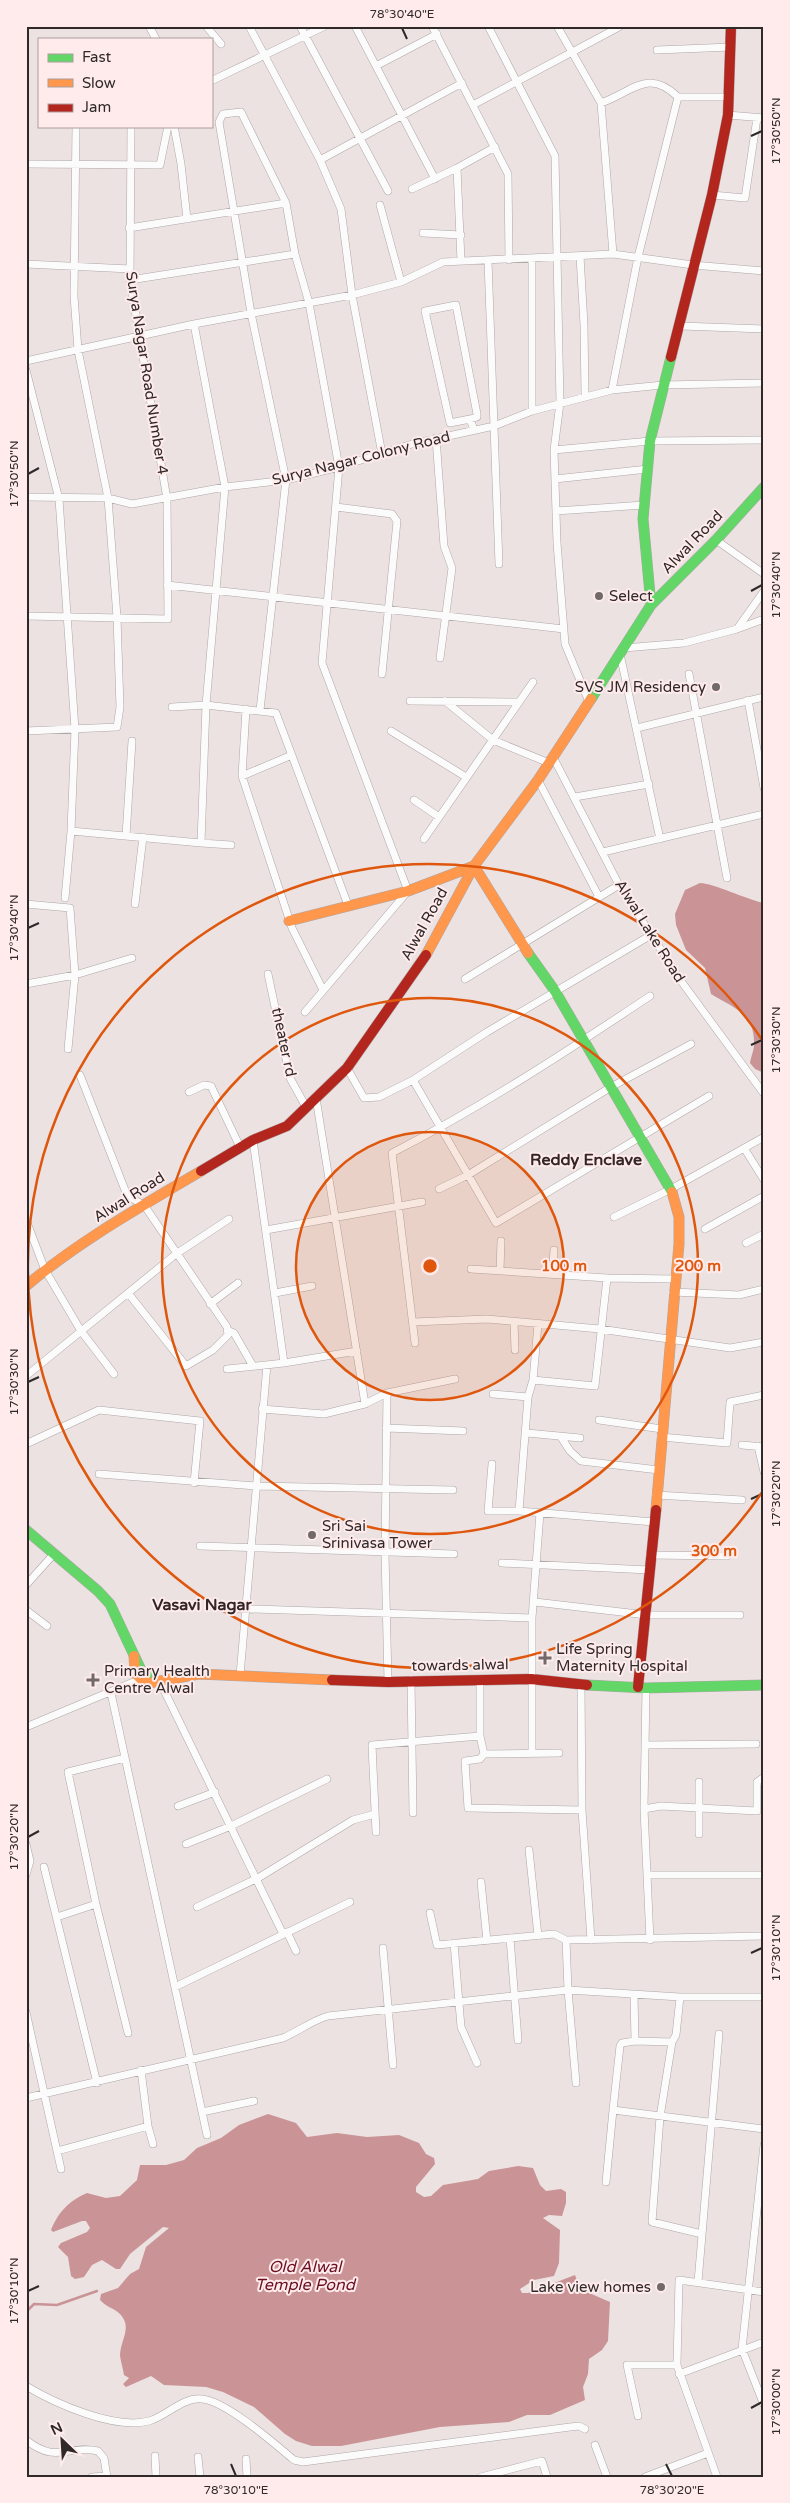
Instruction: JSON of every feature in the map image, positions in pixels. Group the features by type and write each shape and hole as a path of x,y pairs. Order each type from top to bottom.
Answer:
{"main road":[{"path":"651,604 644,519 650,441 663,385 681,326 693,265 712,195 728,115 732,47 731,26"},
{"name":"Alwal Road","path":"26,1286 45,1270 144,1205 240,1147 287,1126 347,1068 428,953 474,866 538,780 651,604 716,540 764,486"},
{"path":"289,921 408,891 474,866 522,944 555,991 671,1189 680,1217 650,1555 642,1687"},
{"path":"26,1530 53,1555 98,1590 110,1604 124,1630 143,1678"},
{"name":"towards alwal","path":"143,1678 148,1683 199,1674 388,1682 411,1680 532,1679 581,1685 642,1687 764,1685"}],"street":[{"path":"149,26 155,38"},
{"path":"206,26 221,44"},
{"path":"249,26 320,160 341,209 352,294 382,454"},
{"path":"300,26 388,191"},
{"path":"212,81 325,26"},
{"path":"355,26 435,179"},
{"path":"432,26 508,174 509,260"},
{"path":"488,26 555,156 560,403 554,450 556,510 565,644 589,702"},
{"path":"558,26 601,103 613,254"},
{"path":"473,105 619,27"},
{"path":"376,66 436,34"},
{"path":"657,50 732,47"},
{"path":"601,103 650,81 660,83 678,97 729,97"},
{"path":"320,160 462,83"},
{"path":"612,390 638,257 678,97"},
{"path":"260,710 286,480 251,313 244,262 218,122 220,116 234,111 241,112 245,116 286,203 295,254 309,303 339,467 322,663 408,891 305,1012"},
{"path":"712,195 745,198 760,118 728,115"},
{"path":"26,731 118,728 120,707 117,617 108,498 78,350 74,268 76,128"},
{"name":"Surya Nagar Road Number 4","path":"117,617 168,619 167,499 138,337 130,280 131,128"},
{"path":"26,164 160,165 168,128"},
{"path":"174,128 181,164 187,219"},
{"path":"412,190 495,147"},
{"path":"457,168 461,262"},
{"path":"129,228 286,203"},
{"path":"380,205 401,282"},
{"path":"424,233 461,234"},
{"path":"130,280 295,254"},
{"path":"26,362 194,324 352,294 401,282 443,262 613,254 693,265 764,271"},
{"path":"580,256 584,325 585,395"},
{"path":"532,258 532,411"},
{"path":"488,260 499,564"},
{"path":"26,264 74,268 130,269"},
{"path":"456,305 458,308 477,414 477,416 470,419 450,423 425,311 456,305"},
{"path":"194,324 225,487 206,704 201,843"},
{"path":"681,326 764,329"},
{"path":"26,370 59,499 75,728 72,832 66,898"},
{"name":"Surya Nagar Colony Road","path":"26,497 59,499 108,498 132,504 167,499 225,487 286,480 339,467 436,438 494,426 532,411 585,395 612,390 663,385 764,383"},
{"path":"470,419 474,430"},
{"path":"436,438 444,546 452,568 440,658"},
{"path":"554,450 650,441 764,440"},
{"path":"555,479 648,469"},
{"path":"556,510 644,505"},
{"path":"336,507 392,514 395,517 382,674"},
{"path":"716,540 764,574"},
{"path":"167,586 564,629"},
{"path":"737,629 764,591"},
{"path":"26,616 117,617"},
{"path":"660,839 622,651 684,644 764,619"},
{"path":"689,674 727,878"},
{"path":"424,839 533,682"},
{"path":"638,728 764,696"},
{"path":"748,700 761,756 764,788"},
{"path":"410,701 519,702"},
{"path":"445,701 493,740 551,760"},
{"path":"172,707 206,704 276,713 348,905"},
{"path":"246,709 242,776 289,921 323,990"},
{"path":"391,731 466,777"},
{"path":"126,836 132,741"},
{"path":"242,776 292,755"},
{"name":"Alwal Lake Road","path":"551,760 575,797 619,885 686,988 764,1094"},
{"path":"538,780 599,897"},
{"path":"575,797 649,784"},
{"path":"414,800 439,817"},
{"path":"603,852 764,814"},
{"path":"72,832 231,845"},
{"path":"135,904 142,837"},
{"path":"464,978 619,885"},
{"path":"26,904 70,908 75,975 68,1049"},
{"path":"347,1068 364,1098 379,1097 413,1080 555,991 651,935"},
{"path":"26,984 75,975 132,958"},
{"name":"theater rd","path":"268,974 290,1078 306,1107"},
{"path":"416,1343 392,1153 442,1128 584,1040 650,996"},
{"path":"439,1189 468,1174 611,1087 691,1044"},
{"path":"80,1075 124,1190 131,1198 144,1205 229,1331 237,1337 253,1366"},
{"path":"413,1080 496,1223 710,1096"},
{"path":"189,1092 204,1085 211,1086 240,1147"},
{"path":"316,1098 365,1404"},
{"path":"614,1217 671,1189 764,1137"},
{"path":"253,1140 284,1364"},
{"path":"744,1148 764,1180"},
{"path":"705,1229 764,1196"},
{"path":"266,1230 422,1202"},
{"path":"26,1376 176,1254 229,1218"},
{"path":"26,1220 45,1270 81,1331 114,1374"},
{"path":"746,1243 764,1234"},
{"path":"500,1270 501,1241"},
{"path":"552,1274 554,1250"},
{"path":"471,1268 606,1278 675,1280"},
{"path":"533,1380 595,1386 606,1278"},
{"path":"210,1304 238,1283"},
{"path":"275,1293 312,1286"},
{"path":"673,1292 739,1294 764,1289"},
{"path":"128,1293 186,1366 213,1350 224,1340 229,1331"},
{"path":"413,1322 487,1319 600,1329 669,1341 730,1348 764,1342"},
{"path":"514,1322 515,1350"},
{"path":"519,1511 527,1433 528,1397 533,1380 538,1324"},
{"path":"227,1369 284,1364 357,1351"},
{"path":"240,1675 266,1365"},
{"path":"262,1410 324,1414 365,1404 387,1393 456,1379"},
{"path":"387,1393 385,1553 388,1682"},
{"path":"493,1394 528,1397"},
{"path":"600,1420 662,1433 727,1443 730,1402 764,1395"},
{"path":"26,1444 99,1410 200,1421 194,1483"},
{"path":"386,1428 463,1431"},
{"path":"527,1433 580,1438"},
{"path":"561,1437 570,1451 581,1461 659,1470"},
{"path":"742,1445 761,1447 764,1472"},
{"path":"492,1464 488,1511 519,1511 654,1522"},
{"path":"99,1474 194,1483 257,1486 452,1490"},
{"path":"656,1495 742,1500"},
{"path":"532,1753 532,1618 540,1513"},
{"path":"200,1546 454,1554"},
{"path":"26,1585 53,1555"},
{"path":"650,1555 727,1556"},
{"path":"502,1563 649,1570"},
{"path":"534,1602 647,1615 740,1616"},
{"path":"219,1608 386,1615 532,1618"},
{"path":"26,1610 47,1626"},
{"path":"26,1727 143,1678"},
{"path":"480,1679 480,1736 484,1754"},
{"path":"411,1680 413,1813"},
{"path":"158,1682 285,1933 296,1951"},
{"path":"581,1685 582,1810 591,1940"},
{"path":"642,1687 646,1745 644,1810 650,1940"},
{"path":"111,1692 207,2135"},
{"path":"376,1832 372,1745 480,1736"},
{"path":"646,1745 756,1744"},
{"path":"484,1754 559,1753"},
{"path":"484,1754 480,1759 465,1761 468,1808 582,1810"},
{"path":"125,1758 68,1772 96,1904 128,2033"},
{"path":"644,1810 661,1806 757,1811 757,1782 764,1777"},
{"path":"186,1844 231,1826 327,1779"},
{"path":"699,1782 699,1834"},
{"path":"178,1806 215,1792"},
{"path":"197,1908 258,1878 353,1820 375,1814"},
{"path":"26,1844 30,1861 26,1875"},
{"path":"529,1850 538,1936"},
{"path":"44,1867 96,2083"},
{"path":"647,1875 764,1875"},
{"path":"481,1882 487,1940"},
{"path":"175,1987 350,1902"},
{"path":"57,1916 96,1904"},
{"path":"430,1913 437,1945 554,1934 566,1940 650,1940 764,1936"},
{"path":"510,1938 518,2040"},
{"path":"566,1940 576,2083"},
{"path":"454,1944 461,2027 477,2063"},
{"path":"383,1948 393,2065"},
{"path":"26,2098 283,2038 298,2032 313,2021 328,2016 387,2011 460,2000 568,1990 680,1997 764,1997"},
{"path":"634,1995 635,2041"},
{"path":"680,1997 676,2034 672,2042 660,2117 652,2222 702,2234"},
{"path":"26,2012 61,2169"},
{"path":"698,2282 719,2034"},
{"path":"606,2182 620,2046 622,2043 635,2041 672,2042"},
{"path":"141,2070 148,2126 153,2144"},
{"path":"202,2112 254,2101"},
{"path":"613,2110 764,2129"},
{"path":"57,2151 148,2126"},
{"path":"764,2145 761,2205 748,2290 742,2349 764,2405"},
{"path":"717,2477 677,2366 679,2280 764,2292"},
{"path":"679,2374 764,2342"},
{"path":"638,2416 627,2365 677,2366"},
{"path":"26,2386 94,2416 115,2422 150,2421 188,2402 202,2399 247,2422 294,2460 303,2462 570,2426 579,2426 585,2429"},
{"path":"26,2440 52,2454 98,2451 104,2458 107,2476 92,2477"},
{"path":"595,2445 607,2477"},
{"path":"645,2477 708,2453"},
{"path":"155,2456 156,2477"},
{"path":"198,2458 200,2477"},
{"path":"246,2459 247,2477"},
{"path":"481,2477 542,2461 547,2477"}],"water":[{"path":"700,883 764,903 764,1073 755,1069 750,1063 754,1049 751,1025 741,1012 711,994 705,968 686,950 676,925 675,914 685,890"},
{"name":"Old Alwal Temple Pond","path":"268,2114 296,2123 307,2137 337,2133 367,2137 399,2135 419,2143 426,2154 434,2158 435,2164 416,2187 416,2192 424,2197 431,2196 443,2185 478,2179 489,2171 518,2166 533,2168 540,2185 546,2191 561,2189 566,2192 566,2203 562,2216 549,2215 543,2218 560,2230 559,2263 554,2276 534,2280 520,2289 522,2293 528,2293 575,2275 580,2289 610,2302 608,2341 602,2350 589,2359 588,2374 583,2387 585,2400 550,2415 527,2415 509,2422 440,2427 341,2446 312,2446 296,2441 254,2407 223,2392 206,2387 164,2385 151,2376 126,2387 123,2384 129,2378 124,2375 120,2356 126,2329 124,2319 100,2300 101,2294 118,2288 130,2274 139,2269 146,2247 169,2228 163,2227 130,2254 120,2269 116,2269 102,2260 92,2265 84,2277 75,2279 71,2276 68,2257 58,2247 61,2243 87,2232 90,2228 86,2221 82,2221 53,2232 51,2230 54,2223 65,2207 87,2193 106,2198 120,2196 137,2180 140,2165 166,2165 184,2160 197,2148 221,2138 239,2125"}],"waterway":[{"path":"26,2312 34,2304 57,2305 97,2291"}],"traffic: fast":[{"path":"651,605 643,519 650,441 671,357"},
{"path":"591,699 651,605 716,540 764,487"},
{"path":"528,953 555,991 672,1192"},
{"path":"26,1530 98,1591 110,1604 141,1670 157,1681"},
{"path":"587,1685 646,1688 764,1685"}],"traffic: slow":[{"path":"426,955 474,866 538,780 591,699"},
{"path":"289,921 408,891 474,866 528,953"},
{"path":"26,1286 89,1239 201,1171"},
{"path":"656,1510 679,1244 679,1217 672,1192"},
{"path":"134,1656 135,1673 149,1683 199,1674 332,1680"}],"traffic: jam":[{"path":"671,357 712,195 728,115 731,26"},
{"path":"201,1171 253,1140 287,1126 347,1068 426,955"},
{"path":"638,1687 656,1510"},
{"path":"332,1680 388,1682 531,1679 587,1685"}],"place":[{"name":"Select","path":"599,596"},
{"name":"SVS JM Residency","path":"716,687"},
{"name":"Sri Sai Srinivasa Tower","path":"312,1535"},
{"name":"Life Spring Maternity Hospital","path":"545,1658"},
{"name":"Primary Health Centre Alwal","path":"93,1680"},
{"name":"Lake view homes","path":"661,2287"}],"district":[{"name":"Reddy Enclave","path":"586,1160"},
{"name":"Vasavi Nagar","path":"202,1605"}]}
